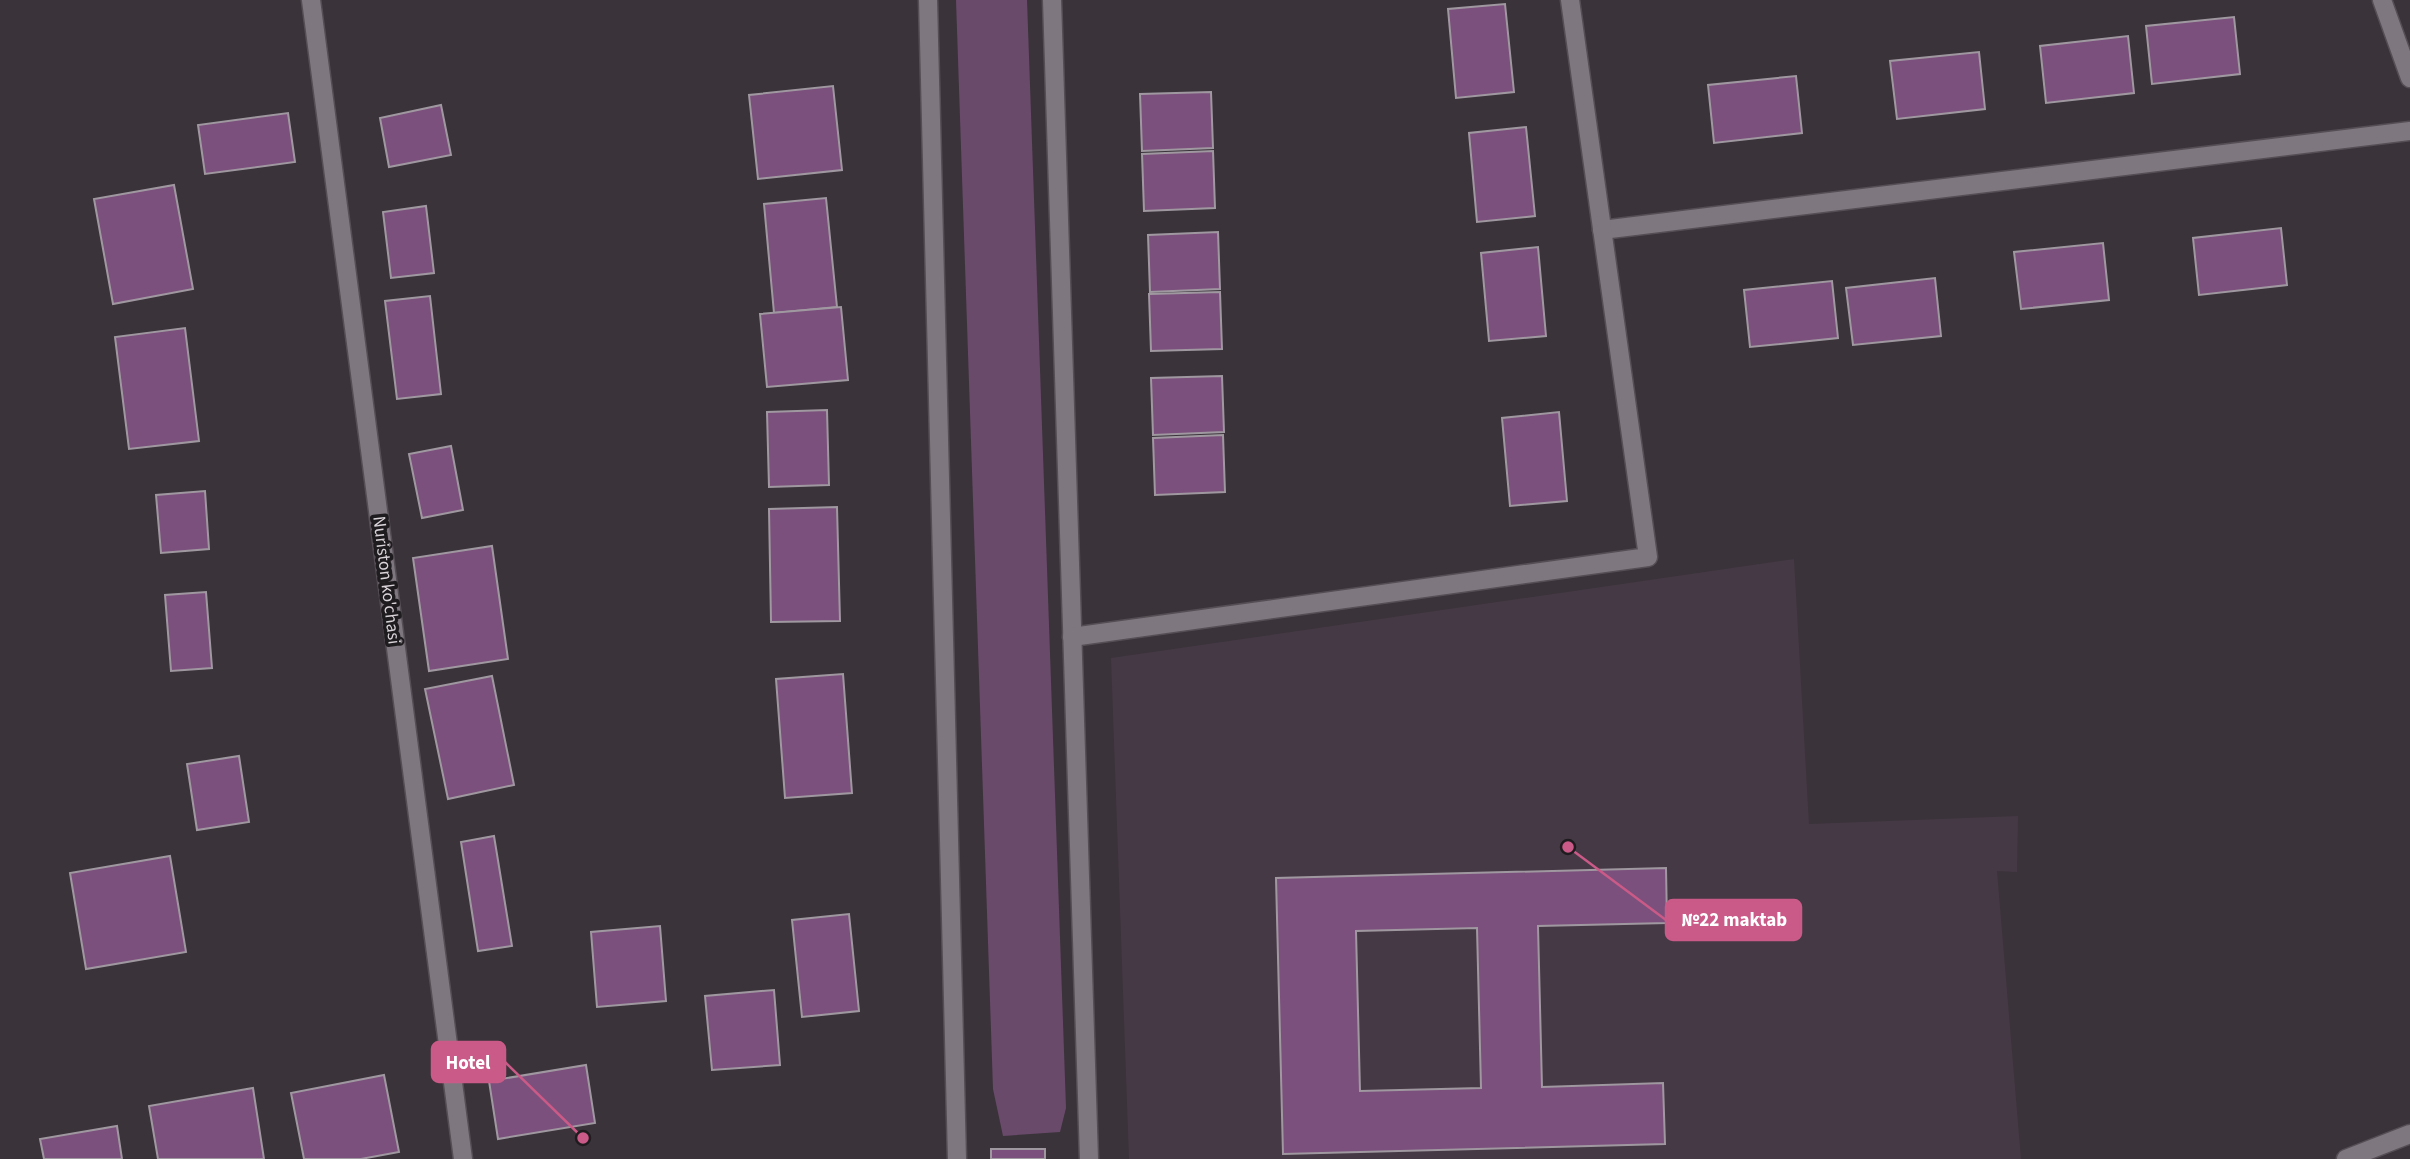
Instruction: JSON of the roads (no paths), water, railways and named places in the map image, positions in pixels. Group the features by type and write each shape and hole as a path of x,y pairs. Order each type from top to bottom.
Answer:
{"street":[{"name":"Nuriston ko'chasi","path":"312,0 463,1159"},
{"path":"929,0 957,1159"},
{"path":"1052,0 1088,1159"},
{"path":"1072,637 1648,557 1570,0"},
{"path":"2382,0 2410,78"},
{"path":"1602,230 2410,131"},
{"path":"2346,1159 2410,1134"}],"place":[{"name":"№22 maktab","path":"1568,847"},
{"name":"Hotel","path":"583,1138"}]}
